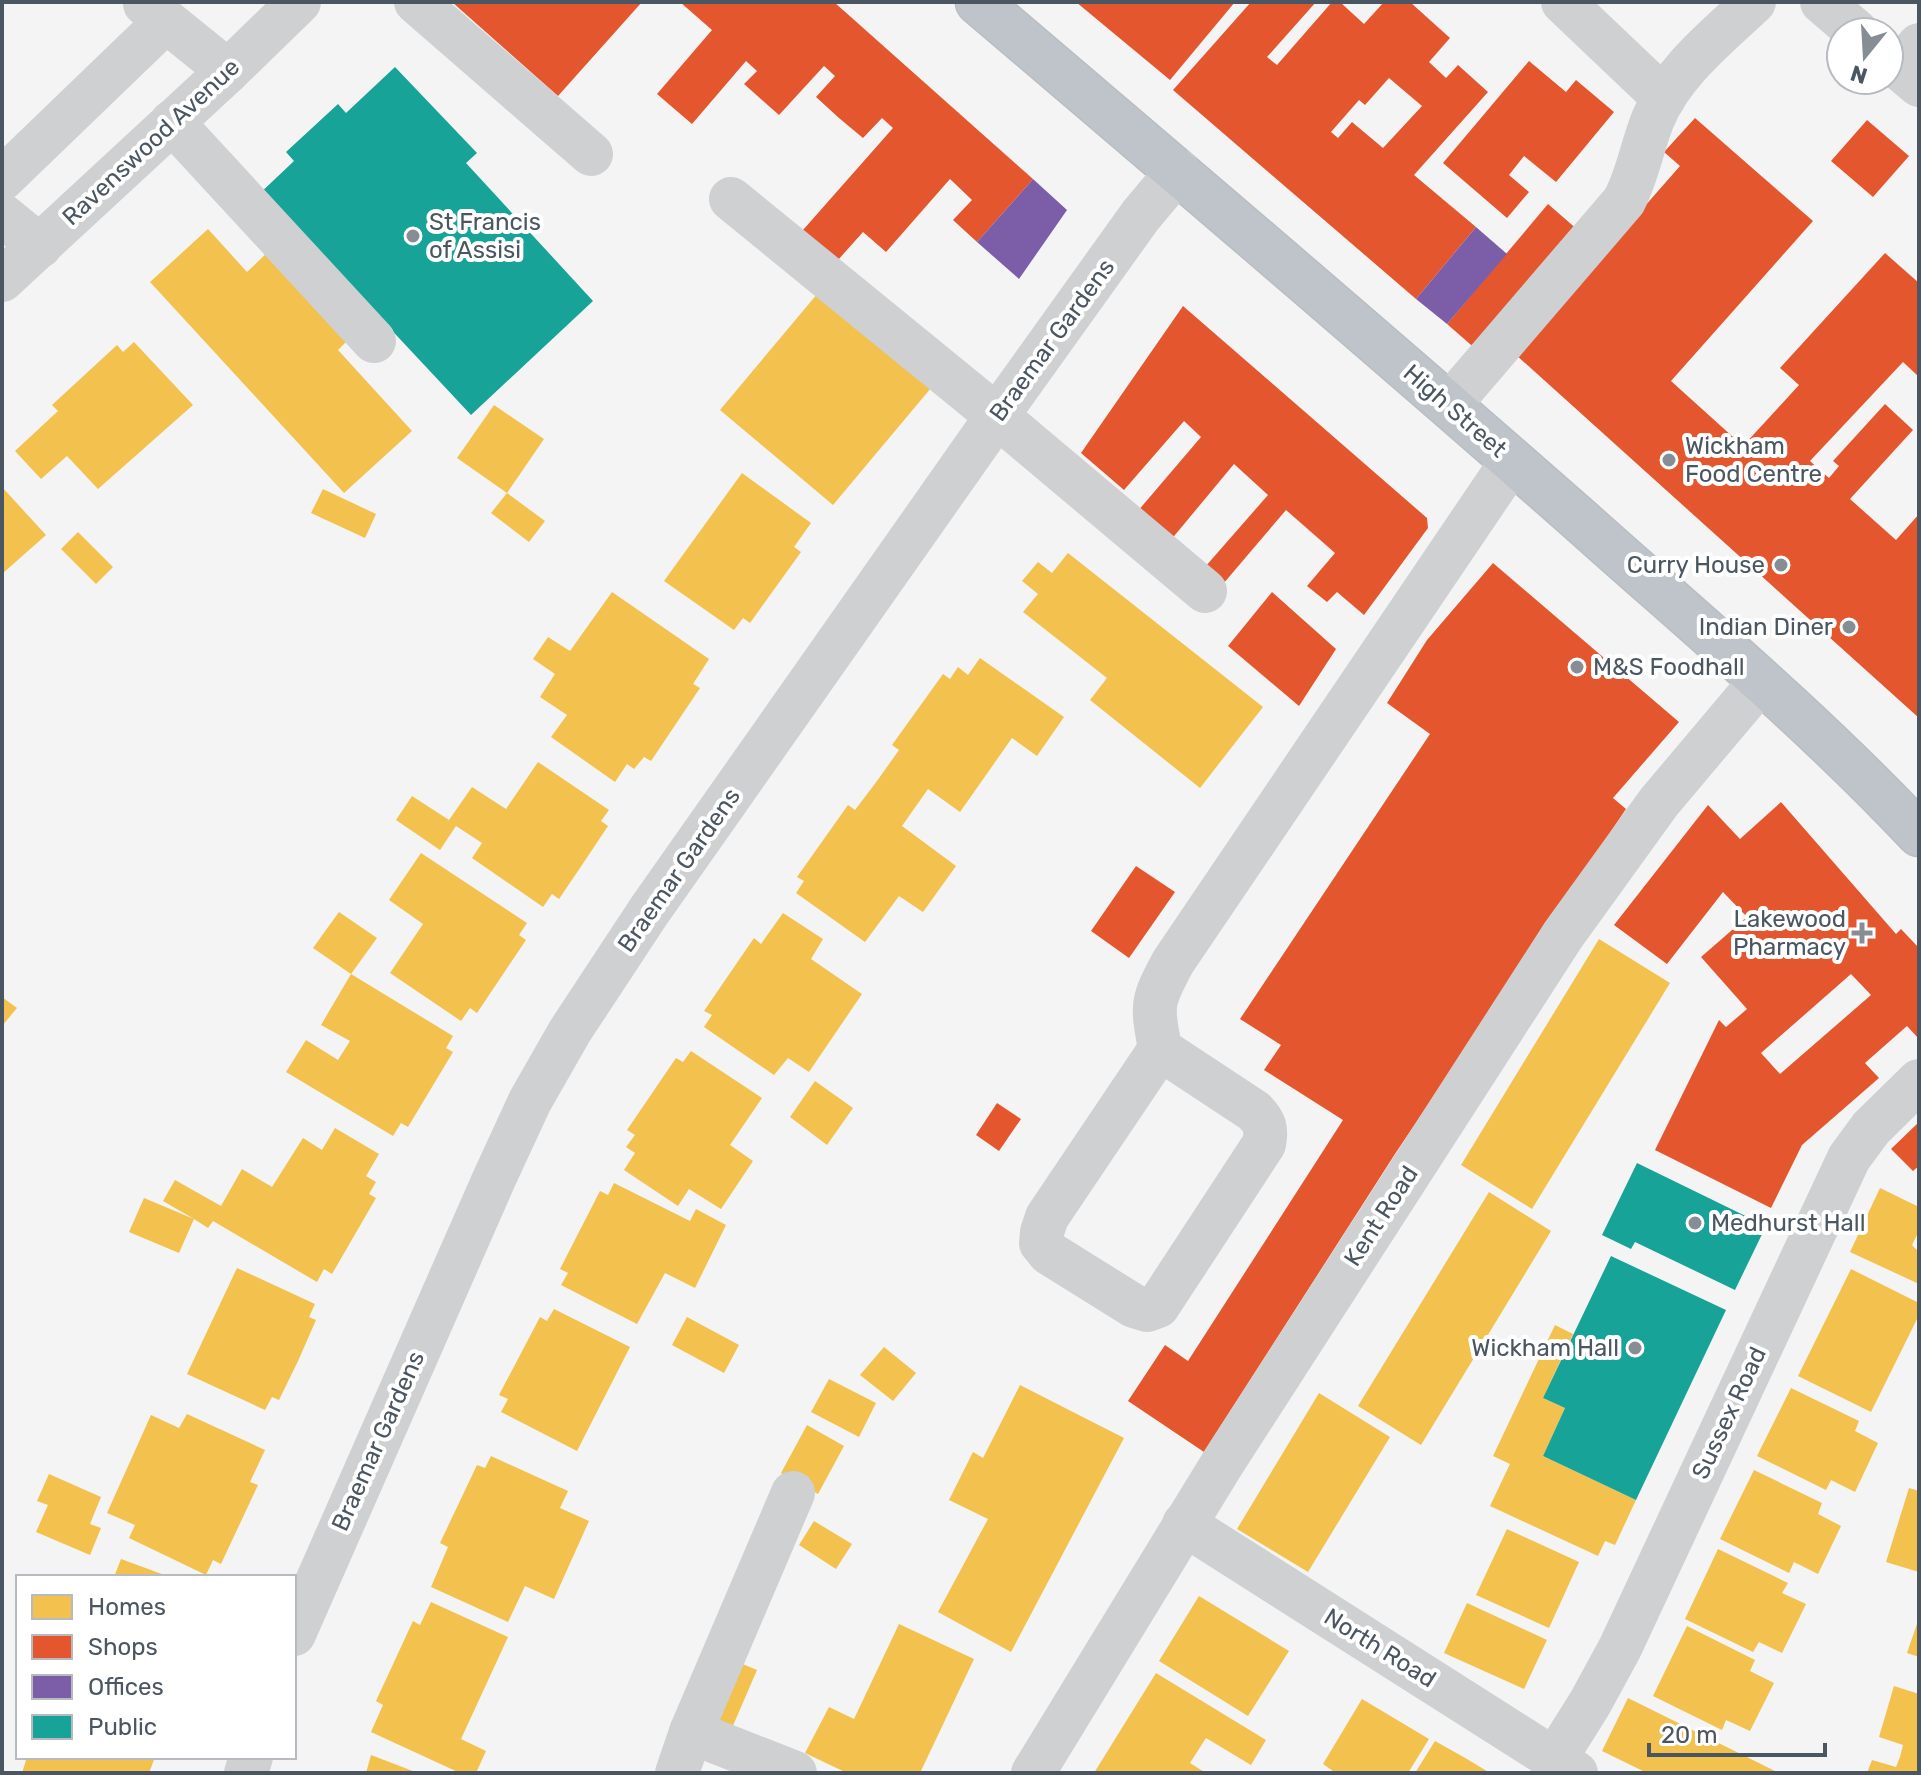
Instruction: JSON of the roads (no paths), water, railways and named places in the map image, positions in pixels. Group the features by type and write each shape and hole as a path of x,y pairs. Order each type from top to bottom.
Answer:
{"highway":[{"name":"High Street","path":"978,2 1449,405 1915,821"}],"street":[{"name":"Ravenswood Avenue","path":"2,280 299,2"},
{"path":"416,2 591,154"},
{"path":"1563,2 1664,98"},
{"path":"1449,405 1624,201 1633,184 1653,119 1664,98 1695,60 1754,2"},
{"path":"1822,2 1838,16"},
{"path":"2,179 72,112 154,12 228,71"},
{"path":"172,122 374,341"},
{"name":"Braemar Gardens","path":"296,1629 494,1179 530,1101 570,1031 649,911 997,416 1141,215 1178,171"},
{"path":"731,199 1205,591"},
{"path":"2,215 40,246"},
{"path":"1160,1049 1254,1111 1263,1120 1266,1131 1264,1144 1158,1306 1147,1310 1134,1306 1049,1253 1041,1243 1047,1217 1160,1049 1153,1009 1156,993 1173,962 1512,461"},
{"name":"Kent Road","path":"1033,1773 1184,1524 1563,935 1659,802 1761,681"},
{"name":"Sussex Road","path":"1566,1766 1590,1703 1620,1648 1849,1158 1871,1128 1919,1081"},
{"path":"677,1773 750,1588 793,1493"},
{"name":"North Road","path":"1184,1524 1566,1766"},
{"path":"691,1732 795,1773"}],"place":[{"name":"St Francis of Assisi","path":"413,236"},
{"name":"Wickham Food Centre","path":"1669,460"},
{"name":"Curry House","path":"1781,565"},
{"name":"Indian Diner","path":"1849,627"},
{"name":"M&S Foodhall","path":"1577,667"},
{"name":"Lakewood Pharmacy","path":"1862,933"},
{"name":"Medhurst Hall","path":"1695,1223"},
{"name":"Wickham Hall","path":"1635,1348"}]}
